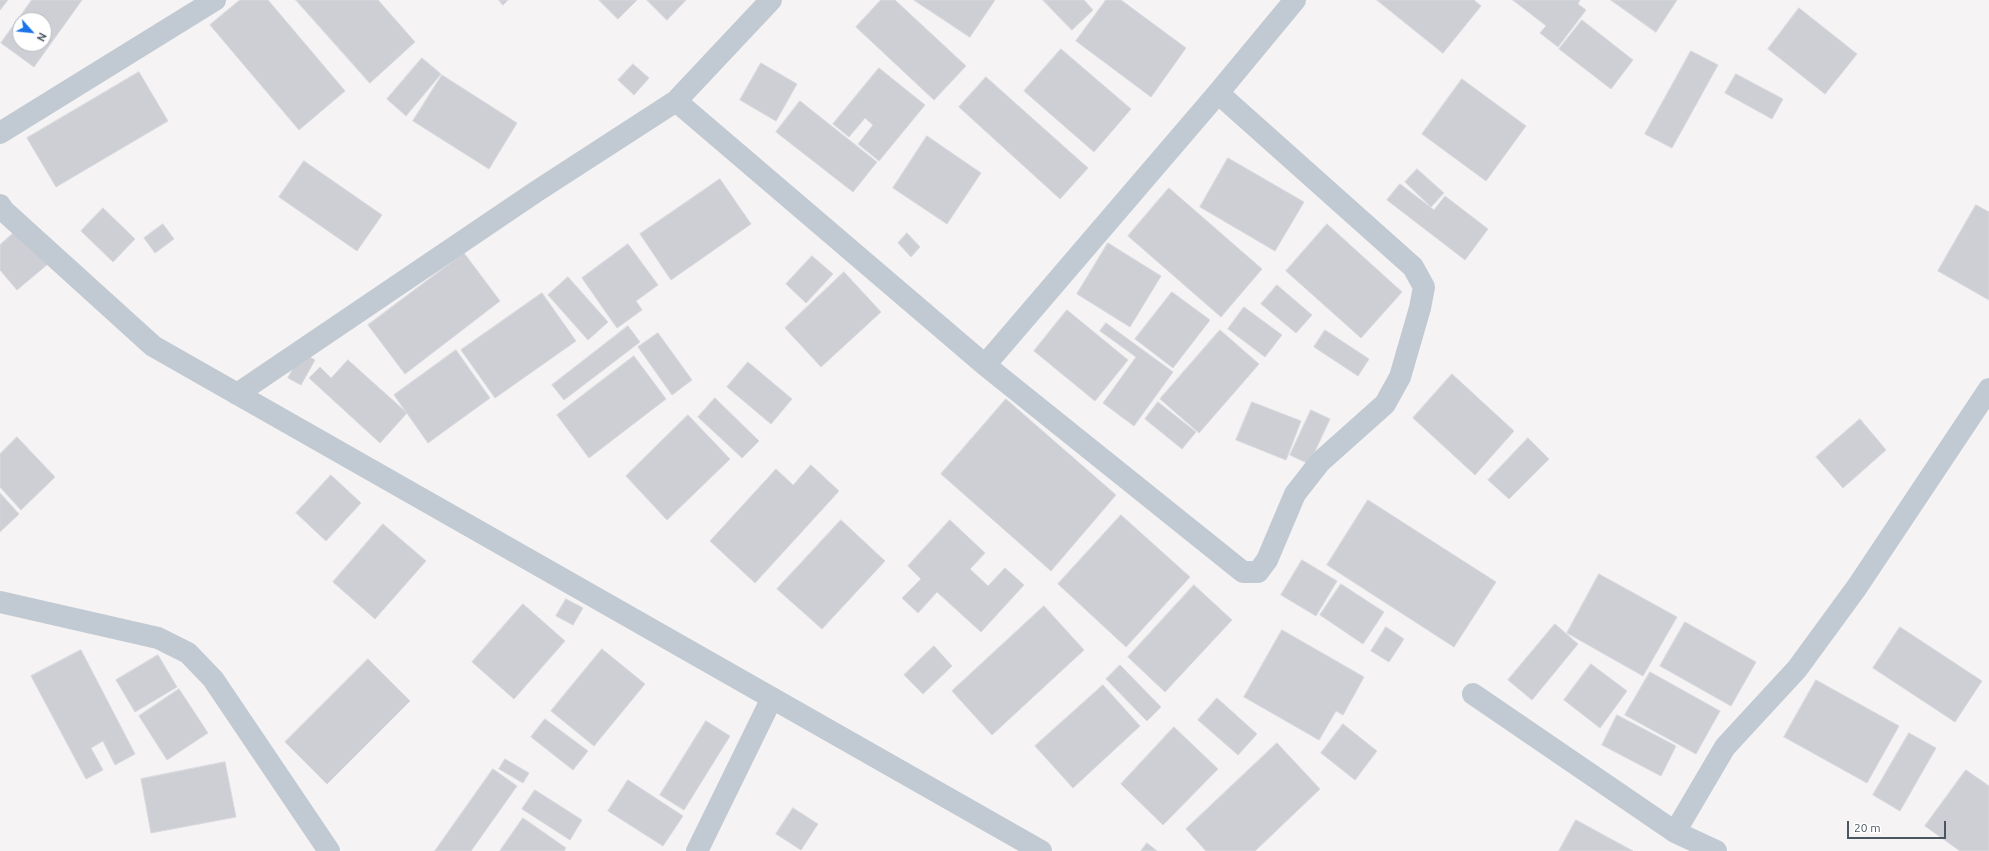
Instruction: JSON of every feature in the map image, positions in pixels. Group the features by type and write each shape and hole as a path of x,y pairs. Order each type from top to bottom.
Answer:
{"street":[{"path":"0,133 215,0"},
{"path":"237,394 537,191 676,101 771,0"},
{"path":"985,365 1218,93 1295,0"},
{"path":"676,101 985,365 1243,572 1258,572 1267,560 1295,494 1320,462 1385,404 1400,377 1420,308 1424,287 1413,267 1218,93"},
{"path":"0,205 4,211 153,346 1041,851"},
{"path":"1675,832 1725,747 1797,670 1857,587 1989,389"},
{"path":"0,602 158,638 188,653 213,679 329,851"},
{"path":"1473,694 1675,832 1716,851"},
{"path":"697,851 772,698"}],"building":[{"path":"0,0 8,0 0,10"},
{"path":"32,0 82,0 52,42 52,12 23,12"},
{"path":"240,0 268,0 345,91 299,130 210,25"},
{"path":"296,0 378,0 415,42 370,83"},
{"path":"499,0 508,0 503,5"},
{"path":"599,0 637,0 618,19"},
{"path":"647,0 686,0 667,20"},
{"path":"881,0 895,0 966,66 934,100 856,27"},
{"path":"914,0 995,0 970,37"},
{"path":"1043,0 1084,0 1093,10 1072,30"},
{"path":"1106,0 1121,0 1186,48 1151,97 1076,41"},
{"path":"1377,0 1474,0 1481,6 1443,53"},
{"path":"1513,0 1580,0 1578,4 1586,10 1558,47 1540,33 1546,26"},
{"path":"1611,0 1677,0 1656,32"},
{"path":"1799,8 1857,54 1825,94 1768,49"},
{"path":"1582,20 1633,60 1611,89 1559,49"},
{"path":"12,28 12,51 1,43"},
{"path":"1061,49 1131,109 1094,152 1024,91"},
{"path":"1691,51 1718,65 1672,148 1645,134"},
{"path":"13,52 45,52 34,67"},
{"path":"422,58 441,74 406,116 387,99"},
{"path":"761,63 797,84 776,121 740,100"},
{"path":"633,64 649,78 634,95 618,80"},
{"path":"879,68 925,105 879,161 858,144 873,125 865,118 849,137 833,124"},
{"path":"139,72 168,121 56,187 27,138"},
{"path":"1736,74 1783,99 1772,119 1725,93"},
{"path":"442,75 517,123 489,169 413,121"},
{"path":"986,77 1088,168 1060,199 959,107"},
{"path":"1462,79 1526,126 1486,181 1422,134"},
{"path":"800,101 877,162 853,192 776,132"},
{"path":"927,136 981,173 947,224 893,188"},
{"path":"1228,158 1304,202 1275,251 1200,207"},
{"path":"304,161 382,215 357,251 279,197"},
{"path":"1417,169 1444,193 1431,207 1405,182"},
{"path":"720,179 751,224 671,280 640,234"},
{"path":"1400,184 1434,210 1445,196 1488,229 1465,260 1387,200"},
{"path":"1169,188 1262,269 1221,317 1128,236"},
{"path":"1976,205 1989,212 1989,300 1938,271"},
{"path":"103,208 135,239 113,262 81,231"},
{"path":"163,224 174,239 155,253 144,238"},
{"path":"1327,224 1402,292 1361,338 1286,271"},
{"path":"18,229 48,264 17,290 0,270 0,245"},
{"path":"907,233 920,247 911,257 898,243"},
{"path":"1108,243 1161,276 1130,327 1077,294"},
{"path":"628,244 658,285 636,301 642,310 617,328 582,278"},
{"path":"464,253 500,301 405,374 368,325"},
{"path":"812,256 833,274 806,303 786,284"},
{"path":"844,272 881,312 821,367 785,328"},
{"path":"568,277 608,322 588,340 548,295"},
{"path":"1277,285 1312,315 1296,333 1261,304"},
{"path":"1172,292 1210,320 1173,368 1135,339"},
{"path":"542,293 576,341 495,398 461,350"},
{"path":"1244,307 1282,335 1265,357 1228,329"},
{"path":"1067,310 1128,360 1095,401 1034,351"},
{"path":"1106,323 1173,372 1134,426 1103,403 1136,357 1100,331"},
{"path":"628,326 640,342 564,400 552,385"},
{"path":"1220,330 1259,364 1199,433 1160,399"},
{"path":"1325,330 1369,359 1358,376 1314,347"},
{"path":"658,333 692,380 672,395 638,347"},
{"path":"456,350 490,398 428,443 394,395"},
{"path":"302,353 315,360 301,385 288,378"},
{"path":"634,356 666,399 589,458 557,415"},
{"path":"348,360 407,413 380,443 309,378 320,367 331,378"},
{"path":"748,362 792,399 771,424 727,387"},
{"path":"1452,374 1514,431 1475,475 1413,418"},
{"path":"715,398 759,441 742,458 698,417"},
{"path":"1006,399 1116,495 1051,571 941,474"},
{"path":"1158,402 1196,432 1182,449 1145,419"},
{"path":"1252,402 1301,421 1286,460 1236,440"},
{"path":"1311,410 1330,419 1309,464 1290,455"},
{"path":"688,415 730,459 667,520 626,476"},
{"path":"1860,419 1886,450 1843,488 1816,457"},
{"path":"17,437 55,477 21,510 0,487 0,454"},
{"path":"1528,438 1549,459 1509,499 1488,480"},
{"path":"811,465 839,491 755,583 710,541 776,469 793,485"},
{"path":"331,475 361,503 326,541 296,513"},
{"path":"0,493 19,514 0,532"},
{"path":"1368,500 1496,582 1454,647 1327,565"},
{"path":"1121,515 1190,577 1126,647 1058,584"},
{"path":"841,520 885,561 822,629 777,589"},
{"path":"950,520 985,553 970,569 988,586 1005,568 1024,585 981,632 937,592 918,613 902,598 921,579 908,566"},
{"path":"383,524 426,561 375,619 333,582"},
{"path":"1302,560 1337,581 1316,616 1281,595"},
{"path":"1599,574 1677,617 1643,676 1567,633"},
{"path":"1341,584 1384,612 1363,644 1320,615"},
{"path":"1194,585 1232,620 1165,692 1128,657"},
{"path":"566,599 583,608 573,625 556,616"},
{"path":"523,604 565,641 514,699 472,662"},
{"path":"1044,606 1084,650 992,735 952,691"},
{"path":"1685,622 1756,662 1731,706 1660,666"},
{"path":"1555,624 1578,644 1532,700 1508,680"},
{"path":"1386,627 1404,639 1389,662 1371,651"},
{"path":"1900,627 1982,681 1955,722 1873,668"},
{"path":"1282,630 1364,677 1343,715 1336,711 1319,740 1244,697"},
{"path":"934,646 952,666 923,694 904,675"},
{"path":"602,649 645,684 594,746 551,711"},
{"path":"81,650 135,754 115,765 103,741 91,748 103,770 86,779 31,676"},
{"path":"158,655 177,687 135,712 116,680"},
{"path":"368,659 410,701 327,784 285,742"},
{"path":"1591,664 1627,691 1600,728 1564,700"},
{"path":"1120,665 1161,707 1147,721 1106,679"},
{"path":"1650,672 1720,711 1696,754 1625,715"},
{"path":"1816,680 1899,726 1867,783 1784,737"},
{"path":"1103,685 1140,726 1073,788 1035,746"},
{"path":"179,689 208,733 167,760 139,716"},
{"path":"1217,698 1257,734 1238,755 1198,720"},
{"path":"1617,715 1676,746 1661,776 1602,745"},
{"path":"545,719 588,751 573,770 531,737"},
{"path":"706,721 730,736 684,810 660,795"},
{"path":"1343,724 1377,751 1355,780 1321,753"},
{"path":"1174,727 1218,769 1163,825 1121,784"},
{"path":"1909,733 1936,748 1900,811 1873,795"},
{"path":"1277,743 1320,789 1255,851 1206,851 1186,829"},
{"path":"505,759 529,773 523,783 499,769"},
{"path":"225,762 236,817 151,833 141,779"},
{"path":"493,769 517,786 471,851 435,851"},
{"path":"1966,770 1989,786 1989,851 1960,851 1925,826"},
{"path":"628,780 683,816 663,846 608,811"},
{"path":"535,790 582,820 570,840 522,809"},
{"path":"793,808 818,824 801,850 776,834"},
{"path":"523,818 566,848 564,851 500,851"},
{"path":"1576,820 1633,851 1559,851"},
{"path":"1147,843 1157,851 1141,851"}]}
